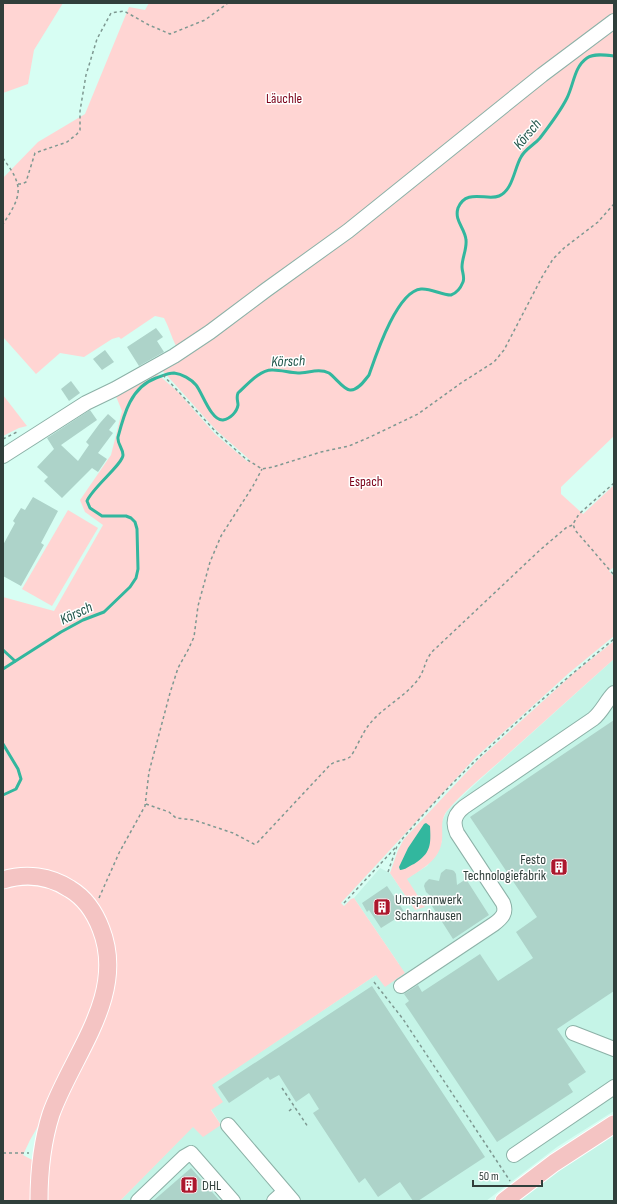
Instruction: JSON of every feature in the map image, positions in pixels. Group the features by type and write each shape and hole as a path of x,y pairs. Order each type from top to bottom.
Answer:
{"main road":[{"path":"3,880 24,876 40,877 60,883 76,892 91,909 100,926 106,948 107,972 104,993 92,1029 52,1114 42,1154 39,1201"},
{"path":"510,1196 554,1163 614,1124"}],"lane":[{"path":"3,456 90,400 115,389 174,356 206,335 348,231 530,85 614,21"},
{"path":"401,986 494,924 504,913 505,909 503,903 457,833 454,823 458,813 464,807 594,719 614,694"},
{"path":"573,1033 614,1050"},
{"path":"514,1155 614,1087"},
{"path":"228,1125 284,1198"},
{"path":"138,1201 184,1157 192,1153 233,1201"}],"path":[{"path":"18,184 26,182 35,153 67,142 80,130 80,111 86,75 97,39 111,13 124,11 149,25 170,34 205,20 228,3"},
{"path":"3,158 18,184 16,200 3,224"},
{"path":"161,373 217,433 249,461 262,469 321,452 349,446 370,438 418,414 461,383 494,362 504,350 553,259 564,248 598,222 614,204"},
{"path":"91,909 97,903 119,852 146,804 149,772 176,673 194,637 198,606 207,569 222,536 262,469"},
{"path":"146,804 169,812 176,818 194,820 233,833 254,844 257,843 330,765 336,761 350,757 361,736 378,714 414,684 421,675 430,654 540,550 567,527 573,525 578,516 614,482"},
{"path":"573,525 575,530 614,575"},
{"path":"344,903 481,753 573,672 614,639"},
{"path":"388,872 397,846"},
{"path":"374,982 403,1019 510,1196"},
{"path":"282,1088 308,1127"},
{"path":"289,1111 294,1107"},
{"path":"3,1153 42,1154"}],"shaded area":[{"path":"614,659 614,1111 557,1147 486,1201 120,1201 193,1126 221,1125 211,1109 211,1085 376,975 399,964 354,898 380,868 390,873 415,910 424,906 406,879 427,866 437,854 442,841 442,821 447,811"},
{"path":"426,823 430,826 430,843 427,852 414,864 400,870 399,867 408,848"},
{"path":"614,1129 614,1201 512,1201"}],"green space":[{"path":"3,3 63,3 34,50 28,84 3,93"},
{"path":"149,3 614,3 614,436 561,487 561,494 583,514 614,485 614,567 609,571 614,577 614,636 569,673 475,758 341,903 344,906 354,898 405,973 385,987 376,975 212,1085 223,1102 211,1110 221,1125 203,1137 193,1127 120,1201 43,1201 49,1137 107,1001 89,898 3,874 3,597 54,611 103,525 85,512 80,500 111,455 122,411 115,394 155,372 177,391 215,434 248,462 250,460 216,430 162,370 179,351 164,318 155,316 121,339 119,337 112,339 84,357 60,353 36,374 3,337 3,178 38,142 85,114 129,7 145,10"},
{"path":"3,395 27,426 19,428 3,436"},
{"path":"68,510 98,528 52,606 22,589"},
{"path":"614,641 614,659 469,789 447,811 443,821 441,847 438,853 419,872 407,879 425,907 415,910 390,873 398,850 404,839 478,760 574,673"},
{"path":"30,881 72,896 98,934 100,988 48,1109 23,1155 34,1161 35,1201 3,1201 3,885"}],"building":[{"path":"156,328 163,337 157,341 164,352 139,366 127,347"},
{"path":"105,350 114,362 102,370 93,359"},
{"path":"71,381 80,393 69,401 61,389"},
{"path":"90,410 97,420 61,445 78,461 89,445 86,442 108,414 116,421 109,430 113,433 98,453 107,459 98,472 92,468 62,498 44,481 48,477 37,467 54,449 47,438"},
{"path":"33,497 58,511 41,543 44,545 21,586 3,576 3,545 15,523 13,521 21,508 25,510"},
{"name":"Festo Technologiefabrik","path":"614,720 614,991 557,1029 586,1072 568,1084 573,1092 497,1142 405,1004 409,1001 404,994 418,985 422,992 480,954 498,981 533,958 516,932 537,917 470,817"},
{"path":"446,869 454,871 456,874 457,885 466,879 489,915 453,939 430,903 435,900 426,892 424,886 429,879 439,881 441,873"},
{"name":"Umspannwerk Scharnhausen","path":"387,886 405,913 381,928 369,910 367,912 362,903"},
{"path":"372,986 485,1157 418,1201 413,1201 400,1182 378,1197 365,1178 359,1183 313,1113 319,1109 309,1093 296,1102 279,1075 270,1080 268,1077 229,1103 218,1087"},
{"name":"DHL","path":"191,1168 220,1201 153,1201"}],"waterway":[{"name":"Körsch","path":"3,669 61,632 83,620 104,612 130,587 136,578 138,569 137,529 135,522 126,516 102,516 90,508 87,501 122,459 123,453 118,442 118,437 130,402 140,388 147,382 156,378 174,373 180,374 194,383 207,406 215,416 223,420 231,417 235,413 238,405 238,393 254,378 268,370 292,373 317,371 325,372 329,373 342,386 350,390 356,389 369,375 389,325 404,300 412,292 421,289 451,295 461,286 464,280 462,264 466,243 457,213 462,202 466,198 477,196 494,197 504,193 513,179 523,154 540,138 567,98 579,66 587,58 593,55 614,56"},
{"path":"3,650 15,661"},
{"name":"Körsch","path":"3,744 18,769 21,779 16,789 3,795"}],"place":[{"name":"Festo Technologiefabrik","path":"559,867"},
{"name":"Umspannwerk Scharnhausen","path":"382,907"},
{"name":"DHL","path":"189,1185"}],"park label":[{"name":"Läuchle","path":"284,98"},
{"name":"Espach","path":"366,481"}]}
